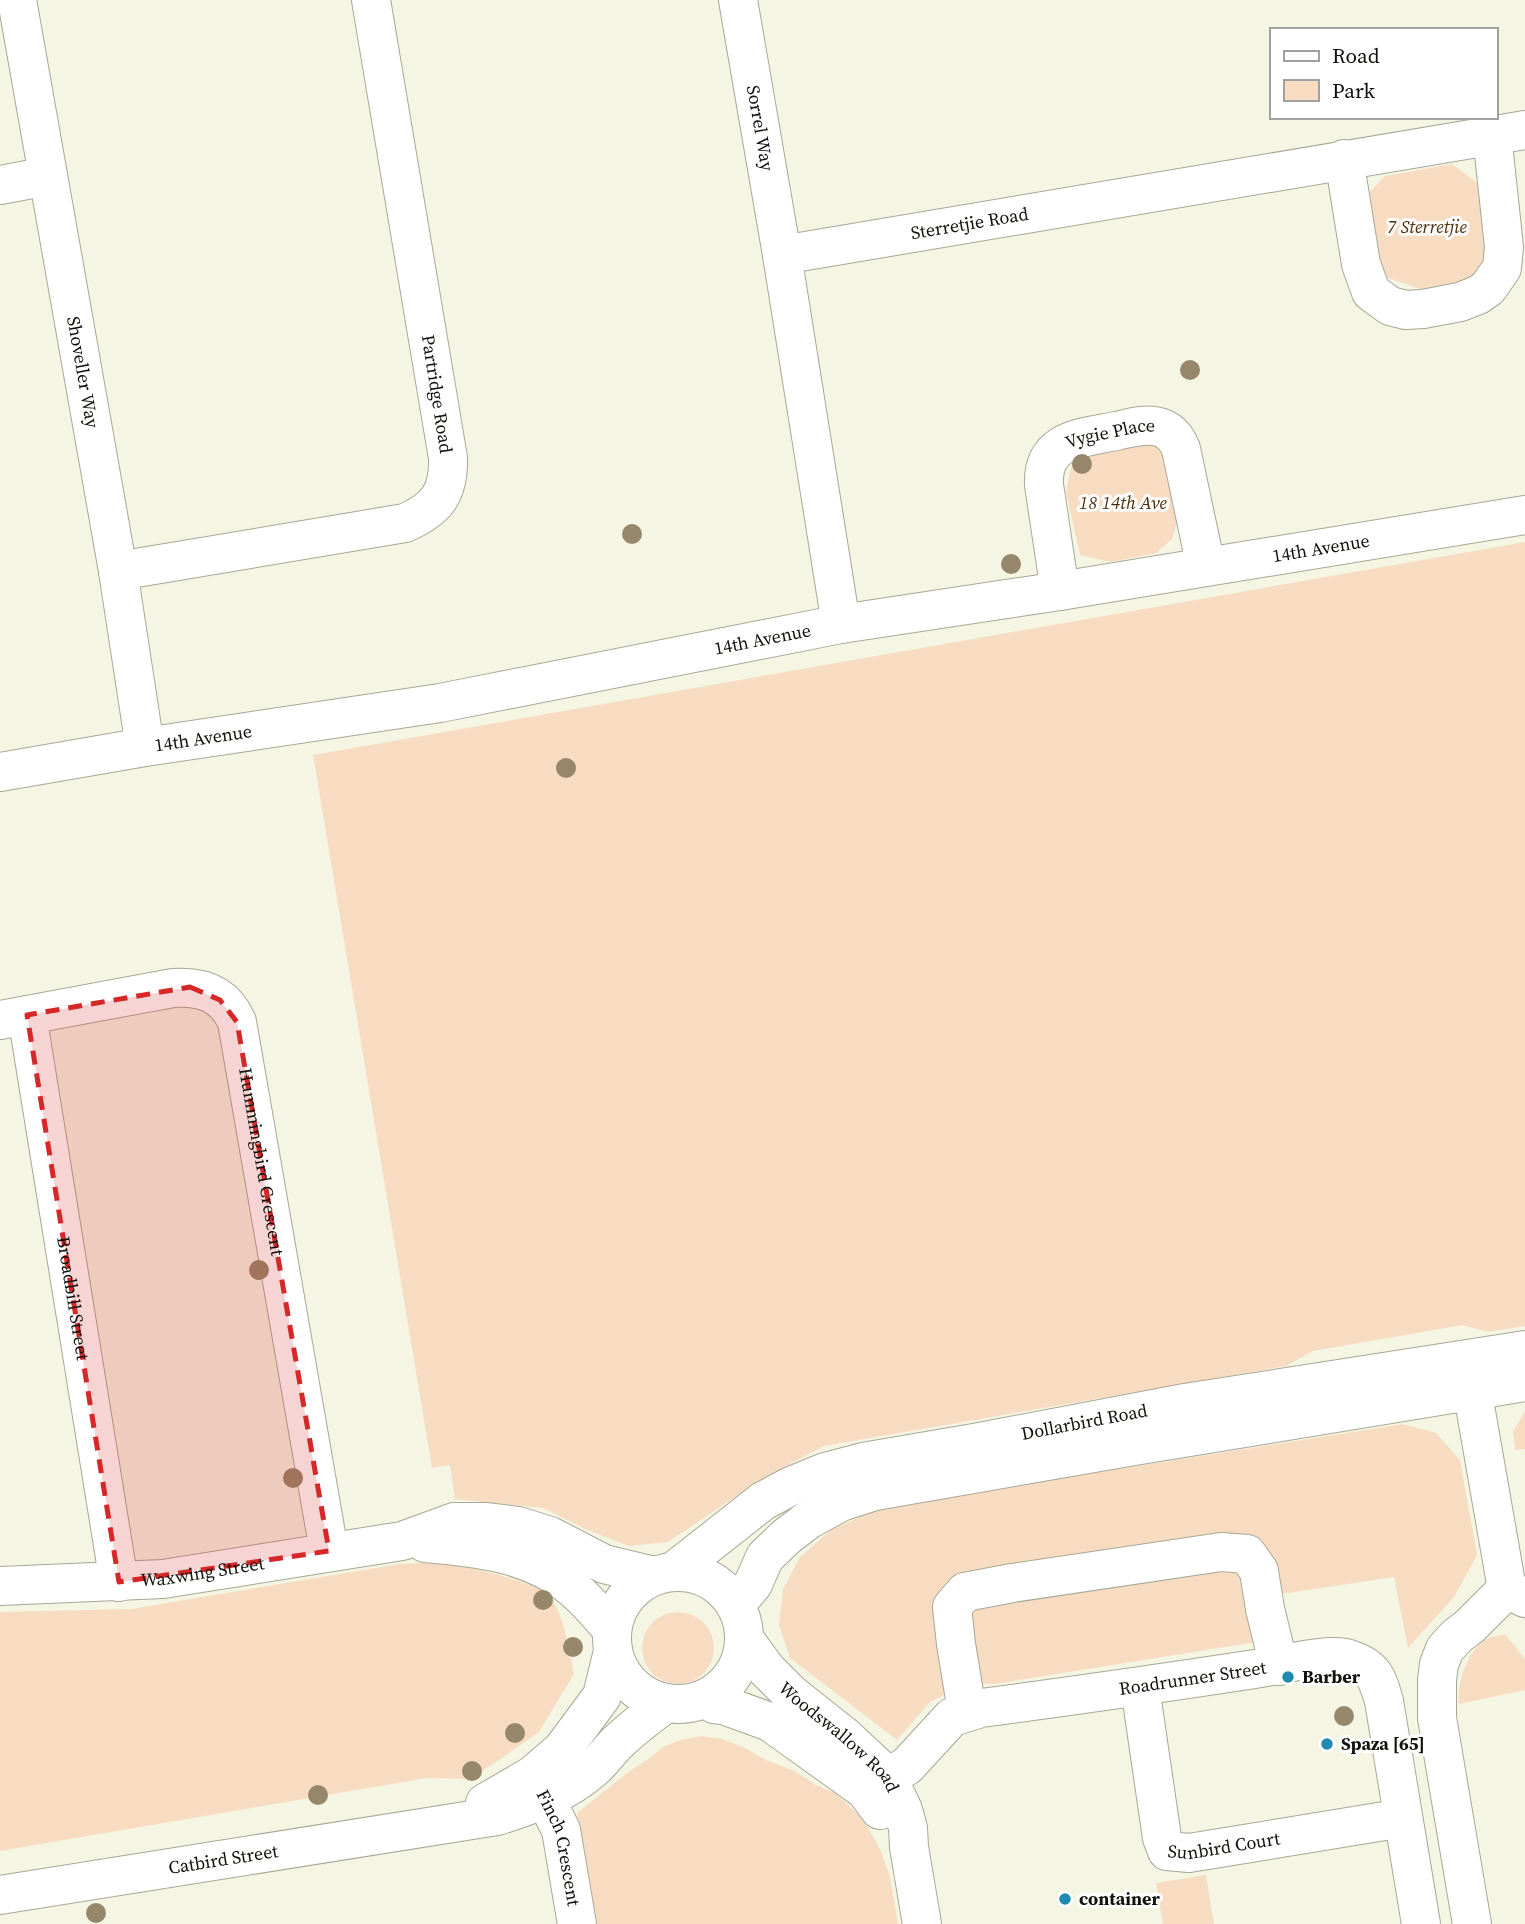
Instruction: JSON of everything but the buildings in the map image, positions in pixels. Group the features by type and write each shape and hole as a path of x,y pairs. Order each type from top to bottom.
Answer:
{"street":[{"name":"Shoveller Way","path":"17,0 118,571 145,747"},
{"name":"Partridge Road","path":"118,571 405,523 419,517 433,506 443,491 449,475 448,458 371,0"},
{"name":"Sorrel Way","path":"738,0 782,255"},
{"path":"1344,159 1361,264 1371,292 1390,306 1406,310 1423,309 1460,302 1478,295 1488,288 1502,268 1508,132"},
{"name":"Sterretjie Road","path":"782,255 1508,132"},
{"path":"0,185 48,176"},
{"path":"782,255 841,624"},
{"name":"Vygie Place","path":"1060,592 1044,485 1043,470 1048,460 1068,442 1144,425 1163,428 1177,439 1185,458 1206,567"},
{"name":"14th Avenue","path":"0,772 145,747 440,704 841,624 1060,592 1525,515"},
{"name":"Hummingbird Crescent","path":"13,1018 190,987 206,991 232,1010 240,1036 329,1551"},
{"name":"Broadbill Street","path":"13,1018 119,1582"},
{"name":"Dollarbird Road","path":"741,1622 765,1557 808,1520 841,1502 875,1491 1147,1444 1470,1376 1525,1350"},
{"path":"1470,1376 1516,1593 1457,1636 1445,1649 1439,1664 1437,1718 1472,1924"},
{"name":"Dollarbird Road","path":"664,1574 763,1501 825,1472 863,1462 974,1444 1185,1403 1470,1376 1525,1382"},
{"name":"Waxwing Street","path":"402,1541 454,1522 487,1522 518,1526 550,1536 604,1564 664,1574"},
{"name":"Waxwing Street","path":"0,1586 163,1579 402,1541 454,1545 524,1561 568,1583 584,1598 612,1640"},
{"path":"967,1711 952,1607 965,1592 1221,1552 1248,1554 1259,1571 1279,1666"},
{"path":"693,1572 710,1579 725,1590 741,1622 742,1658 734,1675 722,1688 706,1698 680,1704 651,1699 632,1685 618,1666 612,1640 617,1612 626,1597 638,1584 664,1574 693,1572"},
{"name":"Woodswallow Road","path":"741,1622 767,1670 791,1694 844,1736 876,1783 909,1847 922,1924"},
{"name":"Catbird Street","path":"539,1788 562,1750 602,1696 612,1640"},
{"name":"Roadrunner Street","path":"876,1783 907,1766 952,1717 967,1711 1322,1658 1346,1658 1377,1677 1384,1701 1421,1924"},
{"name":"Sunbird Court","path":"1140,1687 1162,1838 1167,1851 1189,1853 1403,1818"},
{"name":"Woodswallow Road","path":"706,1698 714,1704 770,1722 876,1783"},
{"name":"Catbird Street","path":"0,1895 447,1824 594,1768 615,1744 666,1703"},
{"name":"Finch Crescent","path":"539,1788 561,1830 577,1924"}],"highlighted area":[{"path":"190,987 220,1000 237,1022 329,1551 119,1582 27,1015"}],"green space":[{"name":"7 Sterretjie","path":"1452,164 1477,183 1491,254 1478,278 1426,291 1380,275 1364,198 1385,176"},
{"name":"18 14th Ave","path":"1152,442 1166,453 1179,517 1172,539 1156,553 1111,562 1080,555 1066,492 1072,463 1085,453"},
{"path":"1525,542 1525,1326 1488,1332 1463,1325 1313,1351 1286,1366 824,1446 762,1479 668,1542 629,1546 587,1530 543,1508 455,1499 450,1465 432,1468 313,755"},
{"path":"1525,1411 1525,1449 1515,1450 1513,1432"},
{"path":"1403,1424 1436,1433 1460,1460 1477,1555 1454,1597 1408,1648 1394,1577 1275,1595 1281,1638 994,1684 964,1685 930,1702 897,1740 790,1658 779,1625 783,1589 800,1557 831,1530 885,1506"},
{"path":"446,1562 531,1585 542,1591 554,1604 566,1633 574,1674 539,1732 496,1762 468,1779 427,1778 0,1851 0,1612 131,1609 399,1564"},
{"path":"678,1612 698,1618 708,1628 714,1648 708,1668 698,1678 678,1684 658,1678 648,1668 642,1648 648,1628 658,1618"},
{"path":"1505,1634 1525,1659 1525,1690 1459,1704 1461,1679 1472,1654 1485,1640"},
{"path":"702,1736 722,1739 795,1771 816,1785 835,1793 864,1820 881,1851 890,1877 898,1924 595,1924 577,1813 663,1747 680,1740"},
{"path":"1206,1875 1214,1924 1163,1924 1156,1883"}],"place":[{"name":"Barber","path":"1288,1677"},
{"name":"Spaza [65]","path":"1327,1744"},
{"name":"container","path":"1065,1899"}]}
